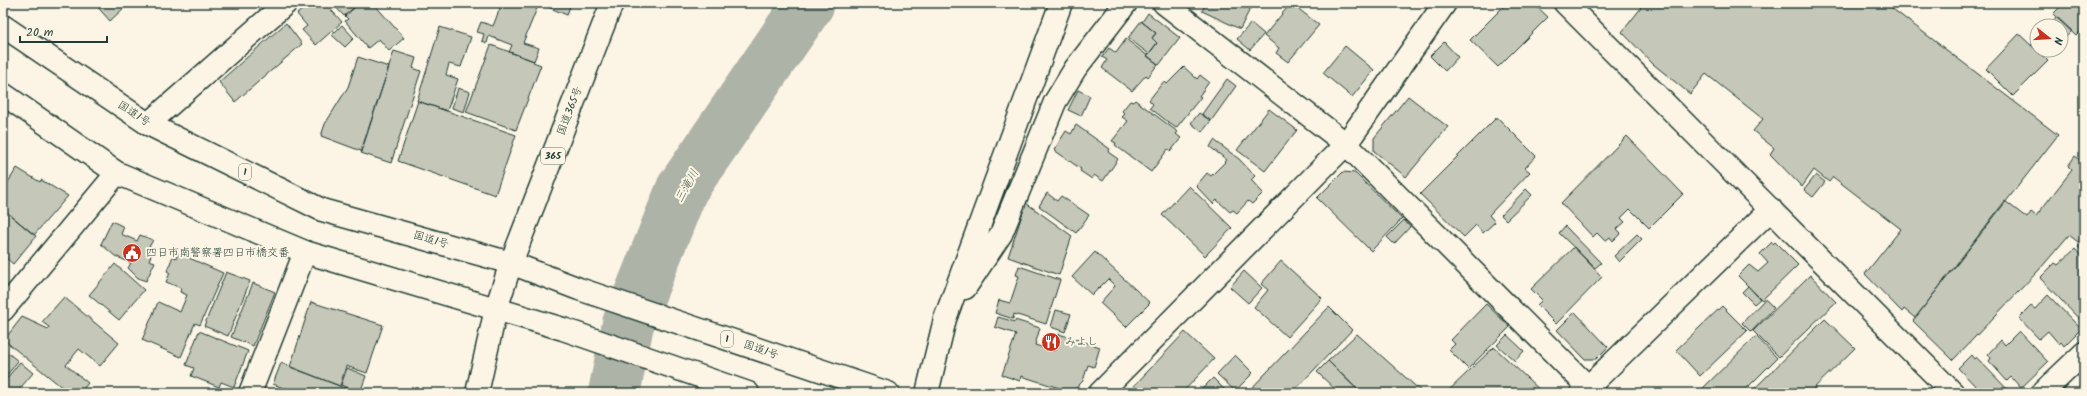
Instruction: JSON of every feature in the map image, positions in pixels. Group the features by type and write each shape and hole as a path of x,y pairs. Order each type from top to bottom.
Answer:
{"main road":[{"path":"148,124 286,3"},
{"name":"国道365号","path":"477,393 496,310 511,263 612,3"},
{"path":"927,393 945,318 1061,3"},
{"path":"945,318 1001,234 1055,102 1075,69 1126,3"},
{"path":"1164,3 1346,144 1588,391 1771,209"},
{"path":"1100,393 1346,144 1445,3"},
{"path":"1566,3 1953,393"},
{"name":"国道1号","path":"3,26 148,124 322,210 511,263 579,289 881,391"},
{"path":"3,94 117,173 305,252 563,329 748,393"},
{"path":"3,310 117,173"},
{"path":"250,393 305,252"},
{"path":"2042,393 2084,352"}],"building":[{"path":"132,3 129,6 127,5 110,21 95,4"},
{"path":"310,3 325,3 342,22 316,45 302,30 307,26 297,14"},
{"path":"332,3 359,3 344,16"},
{"path":"360,3 373,3 404,38 389,51 379,39 368,48 345,21 348,19 345,16"},
{"path":"502,3 539,3 523,43 539,48 534,61 509,52 512,45 489,36 487,43 482,41 484,34 477,32 481,22 493,26"},
{"path":"544,3 571,3 567,15 543,5"},
{"path":"1206,3 1253,3 1240,29 1202,11"},
{"path":"1291,3 1319,25 1288,62 1276,53 1279,48 1264,36"},
{"path":"1507,3 1533,3 1548,17 1498,67 1470,40"},
{"path":"1639,3 1885,3 2058,135 1915,318 1904,309 1902,312 1865,274 1901,229 1833,177 1829,182 1814,170 1802,187 1770,154 1774,148 1753,131 1763,119 1706,74 1690,94 1653,64 1622,32 1641,8 1638,5"},
{"path":"2064,3 2084,3 2084,28 2076,36 2069,29 2069,18 2057,18 2053,14"},
{"path":"1148,13 1180,38 1159,65 1147,56 1157,43 1152,38 1156,33 1142,22"},
{"path":"1141,21 1156,33 1152,38 1157,43 1149,54 1128,38"},
{"path":"286,23 302,44 235,102 219,82"},
{"path":"1251,23 1264,34 1250,50 1237,39"},
{"path":"342,25 354,38 345,47 332,35"},
{"path":"440,27 471,37 461,67 449,64 446,75 458,79 447,111 417,101"},
{"path":"2019,34 2029,43 2029,58 2045,58 2048,61 2013,96 1986,69"},
{"path":"1126,39 1158,64 1148,77 1146,75 1132,91 1102,68 1107,60 1102,57 1109,48 1116,53"},
{"path":"1444,42 1458,57 1445,71 1430,56"},
{"path":"491,45 541,65 516,130 466,112"},
{"path":"1345,46 1374,70 1352,97 1323,73"},
{"path":"394,51 416,58 413,68 421,71 391,163 361,153"},
{"path":"358,57 389,67 361,151 321,136 325,124 348,87"},
{"path":"1184,67 1197,79 1200,75 1209,82 1199,96 1201,97 1176,128 1150,108 1153,104 1149,100 1164,81 1167,84"},
{"path":"1227,79 1236,86 1211,121 1202,114"},
{"path":"458,88 470,92 464,112 452,108"},
{"path":"1078,90 1090,96 1081,116 1068,110"},
{"path":"1408,96 1448,127 1406,177 1374,151 1374,138"},
{"path":"1135,100 1178,132 1176,134 1181,138 1171,151 1168,149 1151,172 1115,145 1116,143 1112,141 1128,121 1122,117 1125,114 1122,111 1130,101 1133,102"},
{"path":"418,101 516,135 495,195 398,161"},
{"path":"1269,109 1297,130 1265,171 1237,150"},
{"path":"1199,113 1211,121 1202,132 1191,123"},
{"path":"1497,117 1536,156 1525,168 1530,172 1489,215 1495,222 1483,233 1476,225 1464,237 1420,194"},
{"path":"1076,125 1110,149 1108,152 1118,159 1103,181 1094,175 1092,179 1080,171 1081,169 1054,150 1066,131 1071,134"},
{"path":"1627,136 1683,194 1649,228 1630,209 1621,218 1625,222 1617,229 1621,233 1613,241 1610,237 1605,241 1597,233 1593,237 1561,203"},
{"path":"1214,140 1239,159 1255,176 1251,180 1263,193 1252,204 1248,201 1237,213 1233,210 1230,212 1217,200 1213,204 1196,186 1207,173 1211,176 1227,160 1210,147"},
{"path":"2075,156 2084,163 2084,234 2078,242 2069,235 2039,270 1953,360 1913,321 2005,201 2027,218 2031,212 2036,216 2072,170 2068,166"},
{"path":"17,168 40,182 41,180 68,196 34,235 3,209 3,190"},
{"path":"1343,172 1355,173 1402,219 1371,251 1317,198"},
{"path":"1816,175 1825,182 1813,197 1804,190"},
{"path":"1189,186 1232,228 1205,256 1162,215"},
{"path":"1526,189 1532,195 1506,220 1501,215"},
{"path":"1047,193 1057,201 1061,196 1089,215 1076,233 1039,206"},
{"path":"1026,203 1072,236 1059,275 1008,257"},
{"path":"3,209 36,236 13,264 3,255"},
{"path":"1404,220 1410,227 1394,244 1387,237"},
{"name":"四日市南警察署四日市橋交番","path":"112,221 124,227 121,234 137,241 140,235 153,240 149,247 154,249 149,260 155,262 146,281 138,278 128,268 131,263 115,256 101,244"},
{"path":"1565,226 1601,263 1595,268 1559,233"},
{"path":"1637,234 1642,239 1619,262 1614,256"},
{"path":"2084,241 2084,253 2078,247"},
{"path":"1772,242 1773,244 1775,242 1798,265 1762,300 1738,276 1749,265 1758,272 1768,263 1760,254"},
{"path":"1574,247 1602,277 1556,324 1537,305 1542,300 1531,289"},
{"path":"2075,249 2084,259 2084,318 2081,321 2040,278 2055,263 2058,265"},
{"path":"1095,252 1150,303 1126,327 1100,303 1115,286 1108,279 1092,295 1072,277"},
{"path":"178,253 223,273 200,325 195,323 181,357 142,340 158,302 180,312 187,295 180,292 181,288 166,282 170,273 167,271 173,256 176,258"},
{"path":"1281,261 1322,298 1287,337 1254,307 1268,290 1261,284"},
{"path":"115,264 144,290 119,320 89,295"},
{"path":"1019,266 1060,280 1046,324 1014,314 1013,319 995,313 999,300 1010,303 1019,276 1016,275"},
{"path":"1244,271 1262,288 1248,303 1230,287"},
{"path":"226,272 250,281 228,336 204,326"},
{"path":"1810,275 1836,302 1779,357 1753,331"},
{"path":"253,283 275,292 253,346 231,337"},
{"path":"1748,286 1760,299 1754,304 1742,292"},
{"path":"2048,295 2081,329 2064,346 2061,342 2059,344 2048,331 2039,339 2019,318 2031,306 2035,309"},
{"path":"64,297 119,343 100,366 79,349 66,365 88,383 80,393 69,393 4,340 22,317 48,329 49,327 42,322"},
{"path":"1765,299 1774,308 1751,332 1742,323"},
{"path":"311,302 383,325 367,373 346,366 340,386 290,367"},
{"path":"1486,304 1510,327 1468,369 1449,350 1455,344 1451,340"},
{"path":"1722,306 1747,331 1700,376 1676,350"},
{"path":"1329,307 1352,330 1292,393 1247,393"},
{"path":"1056,310 1071,314 1065,332 1051,327"},
{"path":"1575,312 1608,347 1596,359 1585,359 1557,330"},
{"path":"998,317 1015,322 1015,320 1040,328 1035,345 1054,351 1059,334 1100,347 1094,367 1088,365 1083,381 1072,392 1021,376 1020,381 1002,375 1016,334 995,327"},
{"path":"1825,319 1855,348 1809,393 1750,393"},
{"path":"199,331 248,351 234,387 221,382 219,387 191,376 194,368 186,365"},
{"path":"2019,331 2048,362 2021,388 2011,377 2007,381 1989,361 1991,358 1988,354 2001,340 2005,345"},
{"path":"1185,332 1214,359 1182,393 1137,393 1132,388"},
{"path":"1357,334 1423,393 1361,393 1328,361"},
{"path":"1507,335 1524,351 1515,361 1497,345"},
{"path":"1756,336 1777,358 1742,393 1704,393 1701,390"},
{"path":"1494,347 1543,393 1446,393"},
{"path":"3,349 18,361 3,380"},
{"path":"1235,355 1253,373 1235,391 1217,374"},
{"path":"1971,355 1974,359 1976,357 2011,393 1982,393 1958,368"},
{"path":"1328,361 1361,393 1339,393 1317,372"},
{"path":"20,362 33,373 16,393 3,393 3,383"},
{"path":"281,363 347,389 345,393 296,393 273,384"},
{"path":"347,368 366,376 360,393 341,385"},
{"path":"1213,378 1228,393 1198,393"},
{"path":"347,388 360,393 345,393"}],"waterway":[{"name":"三滝川","path":"614,393 628,324 682,189 809,3"}],"place":[{"name":"四日市南警察署四日市橋交番","path":"132,253"},
{"name":"みよし","path":"1051,342"}]}
